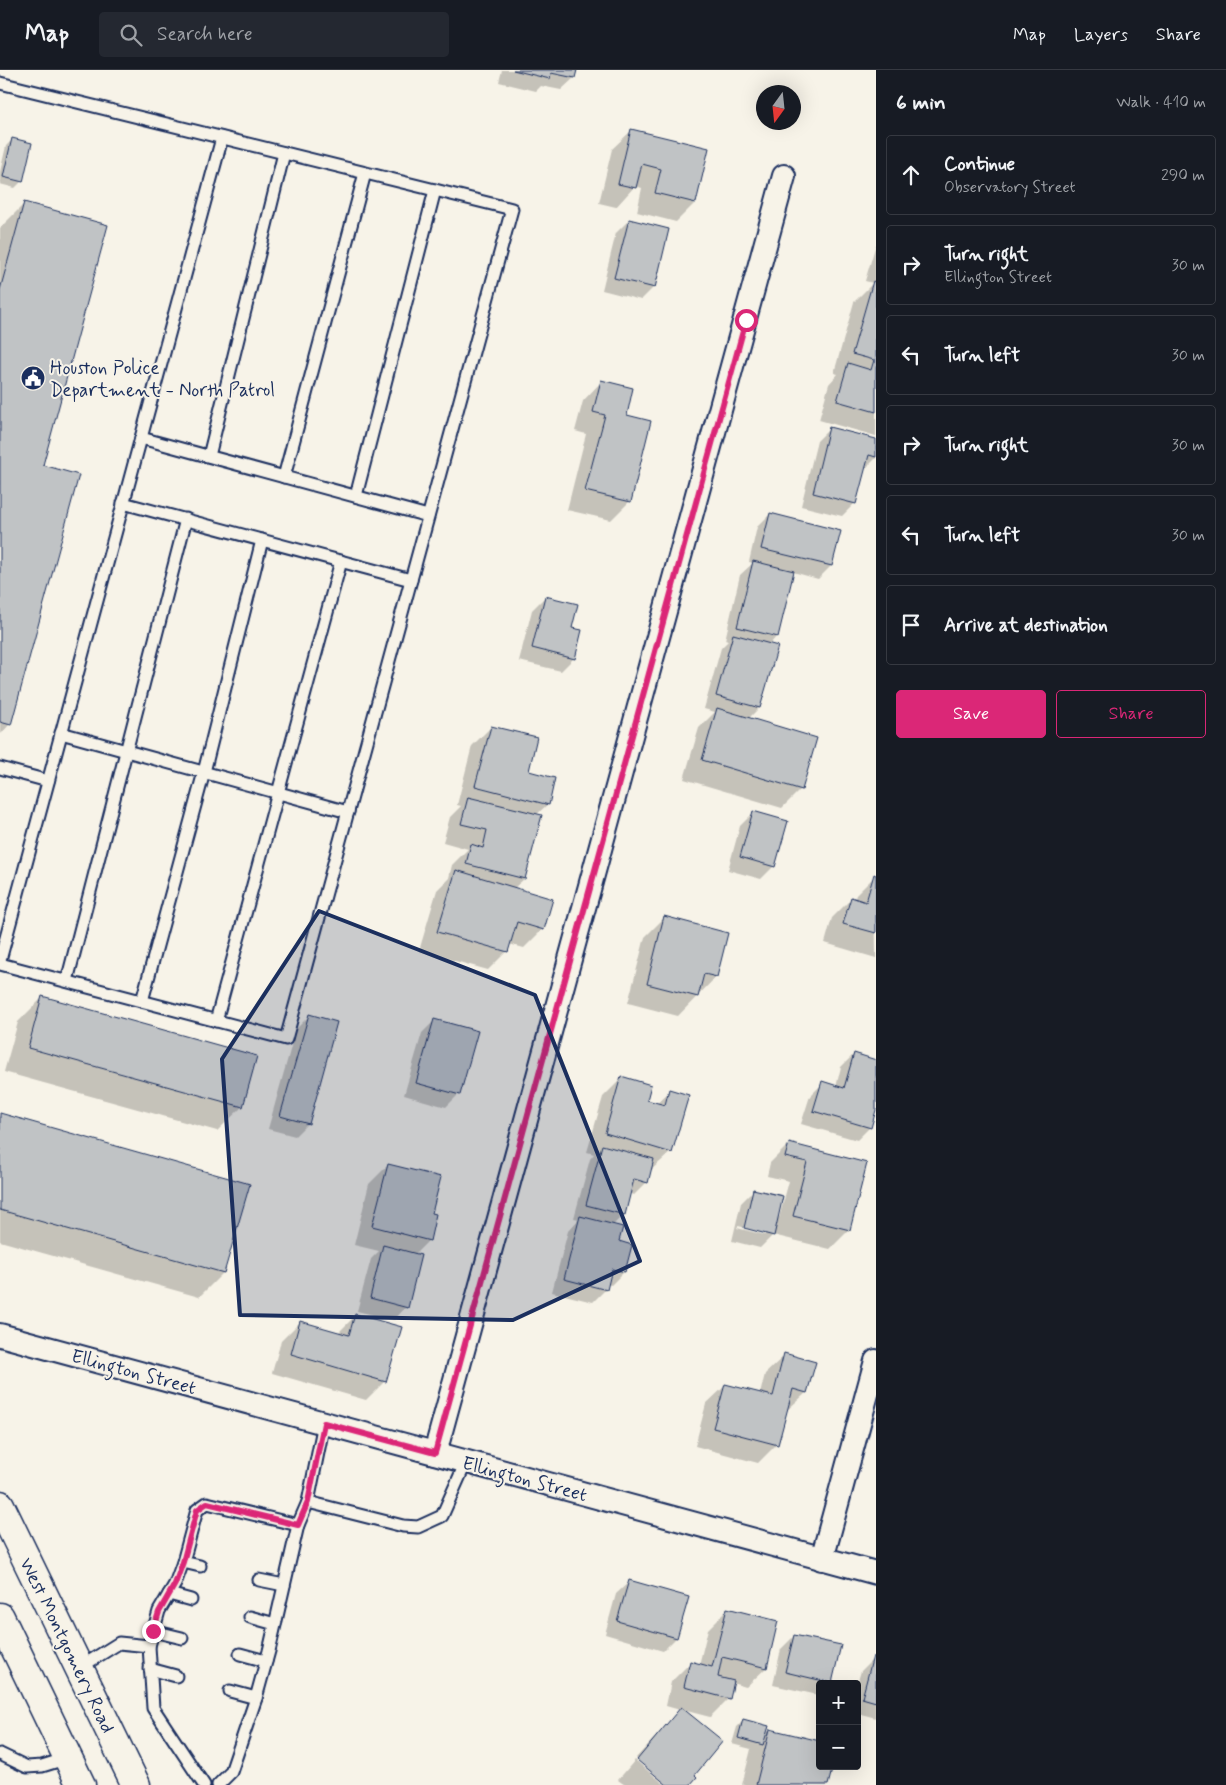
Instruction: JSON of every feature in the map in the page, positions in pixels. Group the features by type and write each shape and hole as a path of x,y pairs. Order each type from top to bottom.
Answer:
{"main road":[{"name":"West Montgomery Road","path":"0,1505 136,1785"},
{"path":"0,1617 7,1645 81,1785"}],"street":[{"path":"435,1453 784,176"},
{"name":"Ellington Street","path":"0,1334 876,1573"},
{"path":"822,1559 876,1361"}],"lane":[{"path":"0,83 512,209 286,1039 0,962 222,138"},
{"path":"208,456 284,153"},
{"path":"284,477 365,172"},
{"path":"356,496 435,190"},
{"path":"141,438 428,516"},
{"path":"123,502 411,580"},
{"path":"67,981 186,520"},
{"path":"142,1001 204,772 262,540"},
{"path":"216,1021 341,561"},
{"path":"61,733 348,812"},
{"path":"0,768 48,781"},
{"path":"218,1785 231,1772 256,1698 298,1525 308,1502 324,1423"},
{"path":"308,1502 403,1526 418,1527 442,1516 466,1462"},
{"path":"204,1785 154,1708 149,1646 159,1612 183,1562 197,1510 207,1503 298,1525"},
{"path":"183,1562 200,1566"},
{"path":"259,1580 284,1585"},
{"path":"169,1594 191,1600"},
{"path":"250,1616 275,1624"},
{"path":"153,1631 182,1638"},
{"path":"79,1668 119,1643 149,1646"},
{"path":"240,1654 266,1661"},
{"path":"150,1669 176,1676"},
{"path":"230,1691 256,1698"},
{"path":"0,1754 27,1767 42,1766 68,1758"}],"highlighted area":[{"path":"319,911 535,995 640,1261 513,1320 240,1315 222,1059"}],"building":[{"path":"513,70 577,70 575,78 551,73 550,79"},
{"path":"631,129 709,148 696,203 655,193 661,169 642,164 636,188 618,184"},
{"path":"12,138 32,143 23,182 3,177"},
{"name":"Houston Police Department - North Patrol","path":"24,202 108,225 43,465 79,475 11,725 0,722 0,290"},
{"path":"629,219 669,229 655,288 614,278"},
{"path":"873,281 876,282 876,412 837,401 848,363 871,370 874,360 852,354"},
{"path":"601,380 633,388 627,415 651,421 631,502 585,491 605,415 593,412"},
{"path":"829,427 876,439 876,457 869,455 856,504 813,493"},
{"path":"770,513 841,531 832,566 761,549"},
{"path":"753,561 794,571 778,637 737,627"},
{"path":"545,596 578,604 572,628 582,630 575,659 532,648"},
{"path":"733,634 778,646 760,708 716,696"},
{"path":"717,708 817,738 802,790 702,760"},
{"path":"491,726 537,737 529,771 555,778 549,805 475,786"},
{"path":"468,797 542,815 525,879 466,864 471,844 483,848 487,830 461,824"},
{"path":"753,811 788,821 775,867 740,857"},
{"path":"456,870 553,899 544,930 517,922 508,952 437,932"},
{"path":"874,874 876,875 876,933 843,924 851,897 866,902"},
{"path":"664,916 728,933 717,977 704,974 698,997 647,984"},
{"path":"42,996 257,1056 243,1107 28,1048"},
{"path":"309,1014 337,1022 309,1124 280,1116"},
{"path":"434,1019 478,1031 460,1095 416,1083"},
{"path":"854,1053 876,1060 876,1110 871,1128 813,1111 822,1081 844,1088"},
{"path":"621,1076 651,1085 647,1100 665,1105 669,1089 689,1095 672,1153 605,1133"},
{"path":"0,1113 250,1184 224,1273 0,1210"},
{"path":"789,1143 867,1163 850,1230 793,1216 807,1162 785,1157"},
{"path":"602,1145 654,1159 648,1183 634,1179 625,1215 586,1205"},
{"path":"388,1164 441,1177 432,1213 436,1214 430,1241 372,1226"},
{"path":"753,1189 783,1196 774,1236 744,1228"},
{"path":"580,1216 623,1227 619,1241 632,1245 625,1272 612,1269 607,1290 564,1279"},
{"path":"383,1245 421,1255 408,1308 370,1298"},
{"path":"355,1314 402,1327 386,1382 291,1354 300,1321 349,1335"},
{"path":"784,1353 816,1362 807,1393 793,1389 778,1445 713,1428 725,1384 773,1396"},
{"path":"629,1580 689,1597 677,1638 617,1621"},
{"path":"727,1608 778,1621 767,1668 722,1657 718,1677 734,1681 730,1699 684,1687 690,1661 712,1667"},
{"path":"794,1635 841,1645 833,1680 819,1680 785,1672"},
{"path":"873,1656 876,1657 876,1702 862,1698"},
{"path":"681,1707 723,1741 695,1775 697,1777 690,1785 667,1785 637,1760"},
{"path":"743,1719 769,1726 763,1745 738,1738"},
{"path":"770,1729 816,1740 816,1770 832,1770 828,1785 756,1785"}],"place":[{"name":"Houston Police Department - North Patrol","path":"33,378"}],"route":[{"path":"153,1631 159,1612 175,1584 183,1562 197,1510 207,1503 298,1525 308,1502 324,1423 435,1453 746,320"}]}
